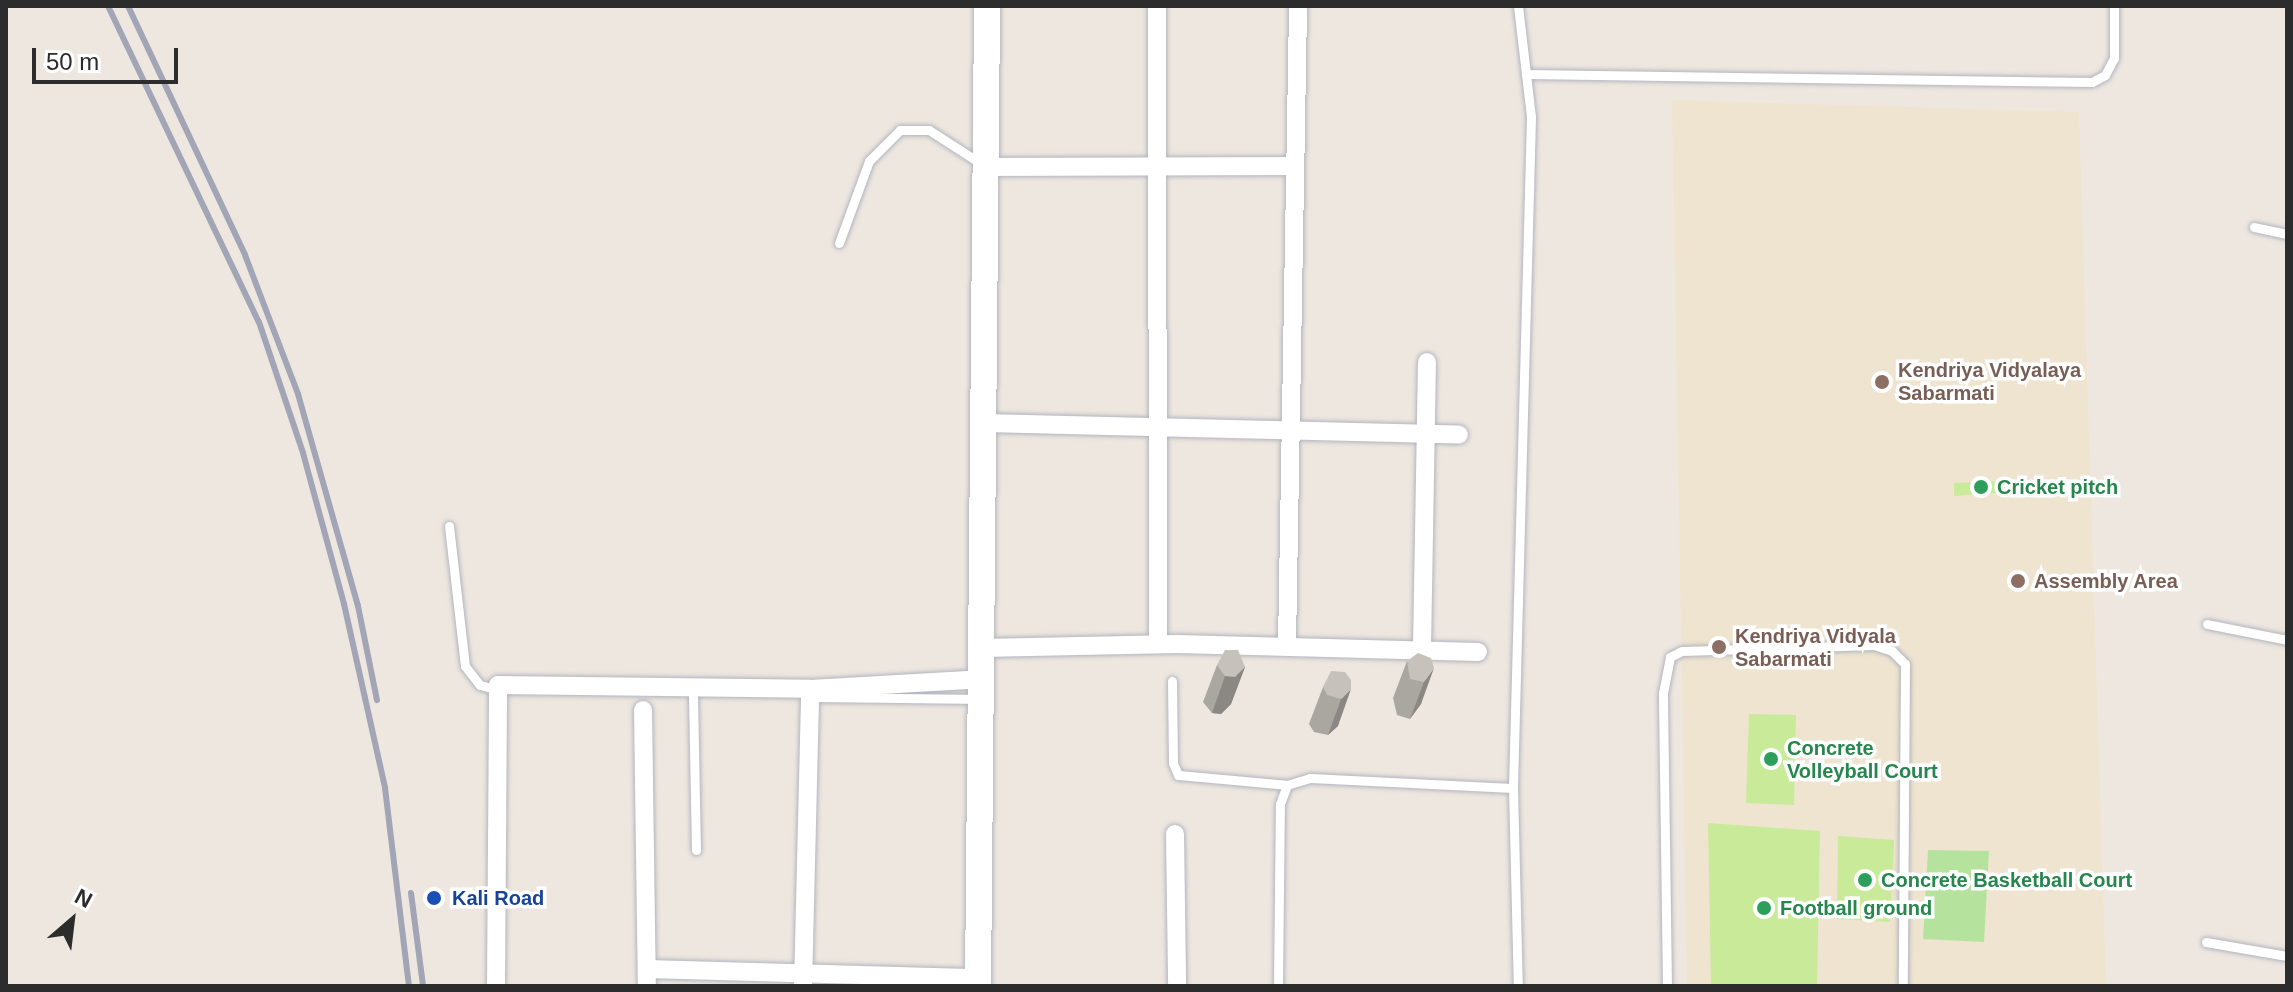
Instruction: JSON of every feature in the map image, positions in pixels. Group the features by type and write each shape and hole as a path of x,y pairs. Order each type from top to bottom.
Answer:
{"main road":[{"path":"978,982 987,6"}],"street":[{"path":"1157,6 1158,644"},
{"path":"1287,645 1298,6"},
{"path":"985,167 1295,166"},
{"path":"1422,648 1427,362"},
{"path":"983,423 1459,435"},
{"path":"981,648 1287,645 1478,652"},
{"path":"496,986 498,685 642,685 810,693 981,689"},
{"path":"803,980 810,693"},
{"path":"643,710 647,977 978,982"},
{"path":"1175,834 1177,986"}],"lane":[{"path":"1518,6 1531,117 1513,788 1518,986"},
{"path":"1526,74 2092,82 2105,75 2114,58 2114,6"},
{"path":"839,243 869,161 900,130 929,130 985,167"},
{"path":"2254,227 2287,234"},
{"path":"449,526 465,666 480,685 500,690 693,695 810,693"},
{"path":"2207,624 2287,640"},
{"path":"1667,986 1663,693 1670,657 1682,651 1874,645 1892,651 1905,664 1903,986"},
{"path":"1172,681 1178,775 1287,785 1310,778 1513,788"},
{"path":"500,690 505,986"},
{"path":"693,695 696,850"},
{"path":"1278,986 1280,804 1287,785"},
{"path":"2206,942 2287,956"}],"shaded area":[{"name":"Kendriya Vidyalaya Sabarmati","path":"1672,100 2079,112 2106,986 1687,986"}],"green space":[{"name":"Cricket pitch","path":"2006,481 2010,492 1954,496 1954,483"},
{"name":"Concrete Volleyball Court","path":"1749,714 1796,715 1794,805 1746,803"},
{"name":"Football ground","path":"1708,823 1820,831 1817,986 1711,986"},
{"name":"Concrete Basketball Court","path":"1838,836 1894,840 1890,922 1837,919"},
{"path":"1928,850 1989,851 1984,942 1923,939"}],"building":[{"path":"1225,650 1238,650 1245,667 1235,677 1225,676 1217,665"},
{"path":"1418,653 1431,658 1434,668 1424,682 1410,679 1407,661"},
{"path":"1331,671 1345,672 1351,680 1351,689 1341,699 1327,695 1323,687"}],"railway":[{"path":"108,6 259,322 303,453 344,604 385,788 409,986"},
{"path":"128,6 245,255 298,394 358,606 377,700"},
{"path":"411,893 423,986"}],"place":[{"name":"Kendriya Vidyalaya Sabarmati","path":"1882,382"},
{"name":"Cricket pitch","path":"1981,487"},
{"name":"Assembly Area","path":"2018,581"},
{"name":"Kendriya Vidyala Sabarmati","path":"1719,647"},
{"name":"Concrete Volleyball Court","path":"1771,759"},
{"name":"Concrete Basketball Court","path":"1865,880"},
{"name":"Kali Road","path":"434,898"},
{"name":"Football ground","path":"1764,908"}]}
